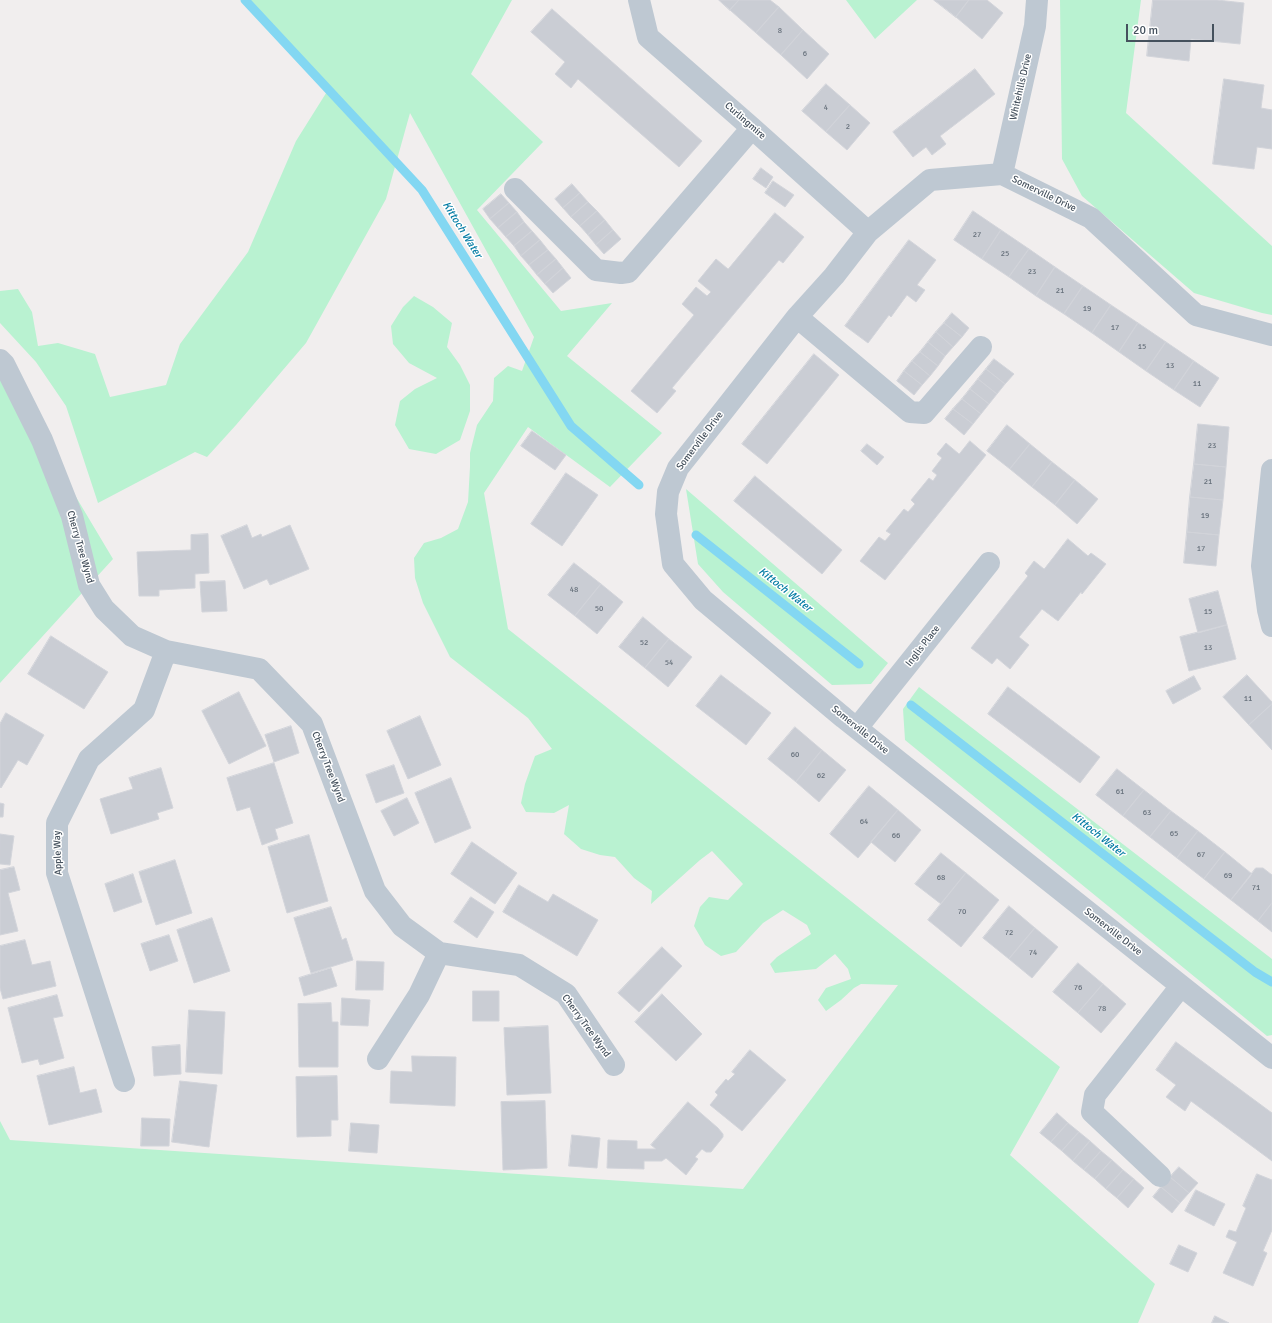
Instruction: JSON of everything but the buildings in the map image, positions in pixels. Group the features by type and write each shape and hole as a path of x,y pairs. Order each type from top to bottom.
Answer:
{"street":[{"name":"Curlingmire","path":"639,0 648,37 868,232"},
{"name":"Whitehills Drive","path":"1002,174 1035,26 1038,0"},
{"path":"515,189 596,270 621,273 628,272 752,128"},
{"name":"Somerville Drive","path":"1272,335 1196,315 1091,218 1002,174 930,180 868,232 834,276 797,317 678,468 668,492 666,514 672,564 703,600 858,728 1272,1058"},
{"path":"797,317 910,412 924,413 981,347"},
{"name":"Cherry Tree Wynd","path":"0,360 4,364 42,440 72,516 89,585 104,609 132,636 166,651 259,669 312,724 375,891 402,926 439,953 519,965 566,994 614,1065"},
{"path":"1271,615 1262,566 1272,470"},
{"name":"Inglis Place","path":"858,728 989,563"},
{"name":"Apple Way","path":"124,1081 56,874 57,823 90,760 144,710 166,651"},
{"path":"378,1059 419,995 439,953"},
{"path":"1160,1176 1092,1112 1095,1095 1182,986"}],"green space":[{"path":"245,0 512,0 471,74 543,142 477,210 561,311 612,303 567,356 662,433 610,487 528,427 484,493 508,629 1060,1067 1010,1155 1155,1284 1138,1323 0,1323 0,1121 10,1140 743,1189 898,985 861,984 826,1011 818,1000 826,988 851,979 848,969 835,954 816,969 775,973 770,964 777,957 811,934 807,925 783,910 763,923 736,952 721,956 705,945 694,926 700,907 709,897 728,900 743,884 712,851 651,904 652,891 634,878 615,857 600,855 581,849 564,834 569,805 554,813 526,812 521,803 525,784 535,756 552,749 528,718 450,657 423,603 415,578 414,558 424,543 441,538 458,529 468,502 470,453 477,425 493,401 494,378 508,366 522,371 534,337 410,113 386,199 306,343 207,457 195,452 98,503 66,406 36,362 0,323 0,291 18,289 32,312 38,346 58,343 95,354 110,397 166,385 180,344 248,252 296,141 328,90"},
{"path":"846,0 917,0 875,39"},
{"path":"1060,0 1141,0 1126,113 1272,246 1272,315 1194,293 1082,196 1062,159"},
{"path":"414,296 433,307 452,323 447,347 460,365 470,385 470,411 460,440 436,454 409,449 395,425 400,401 415,389 437,378 409,363 393,344 391,326 403,307"},
{"path":"0,360 42,440 113,559 0,683"},
{"path":"686,489 888,663 871,684 832,685 723,592 698,564"},
{"path":"919,687 1272,959 1272,1035 1267,1036 905,740 903,709"}],"waterway":[{"name":"Kittoch Water","path":"245,0 422,190 571,426 639,485"},
{"name":"Kittoch Water","path":"696,535 859,664"},
{"name":"Kittoch Water","path":"911,705 1255,972 1272,982"}]}
